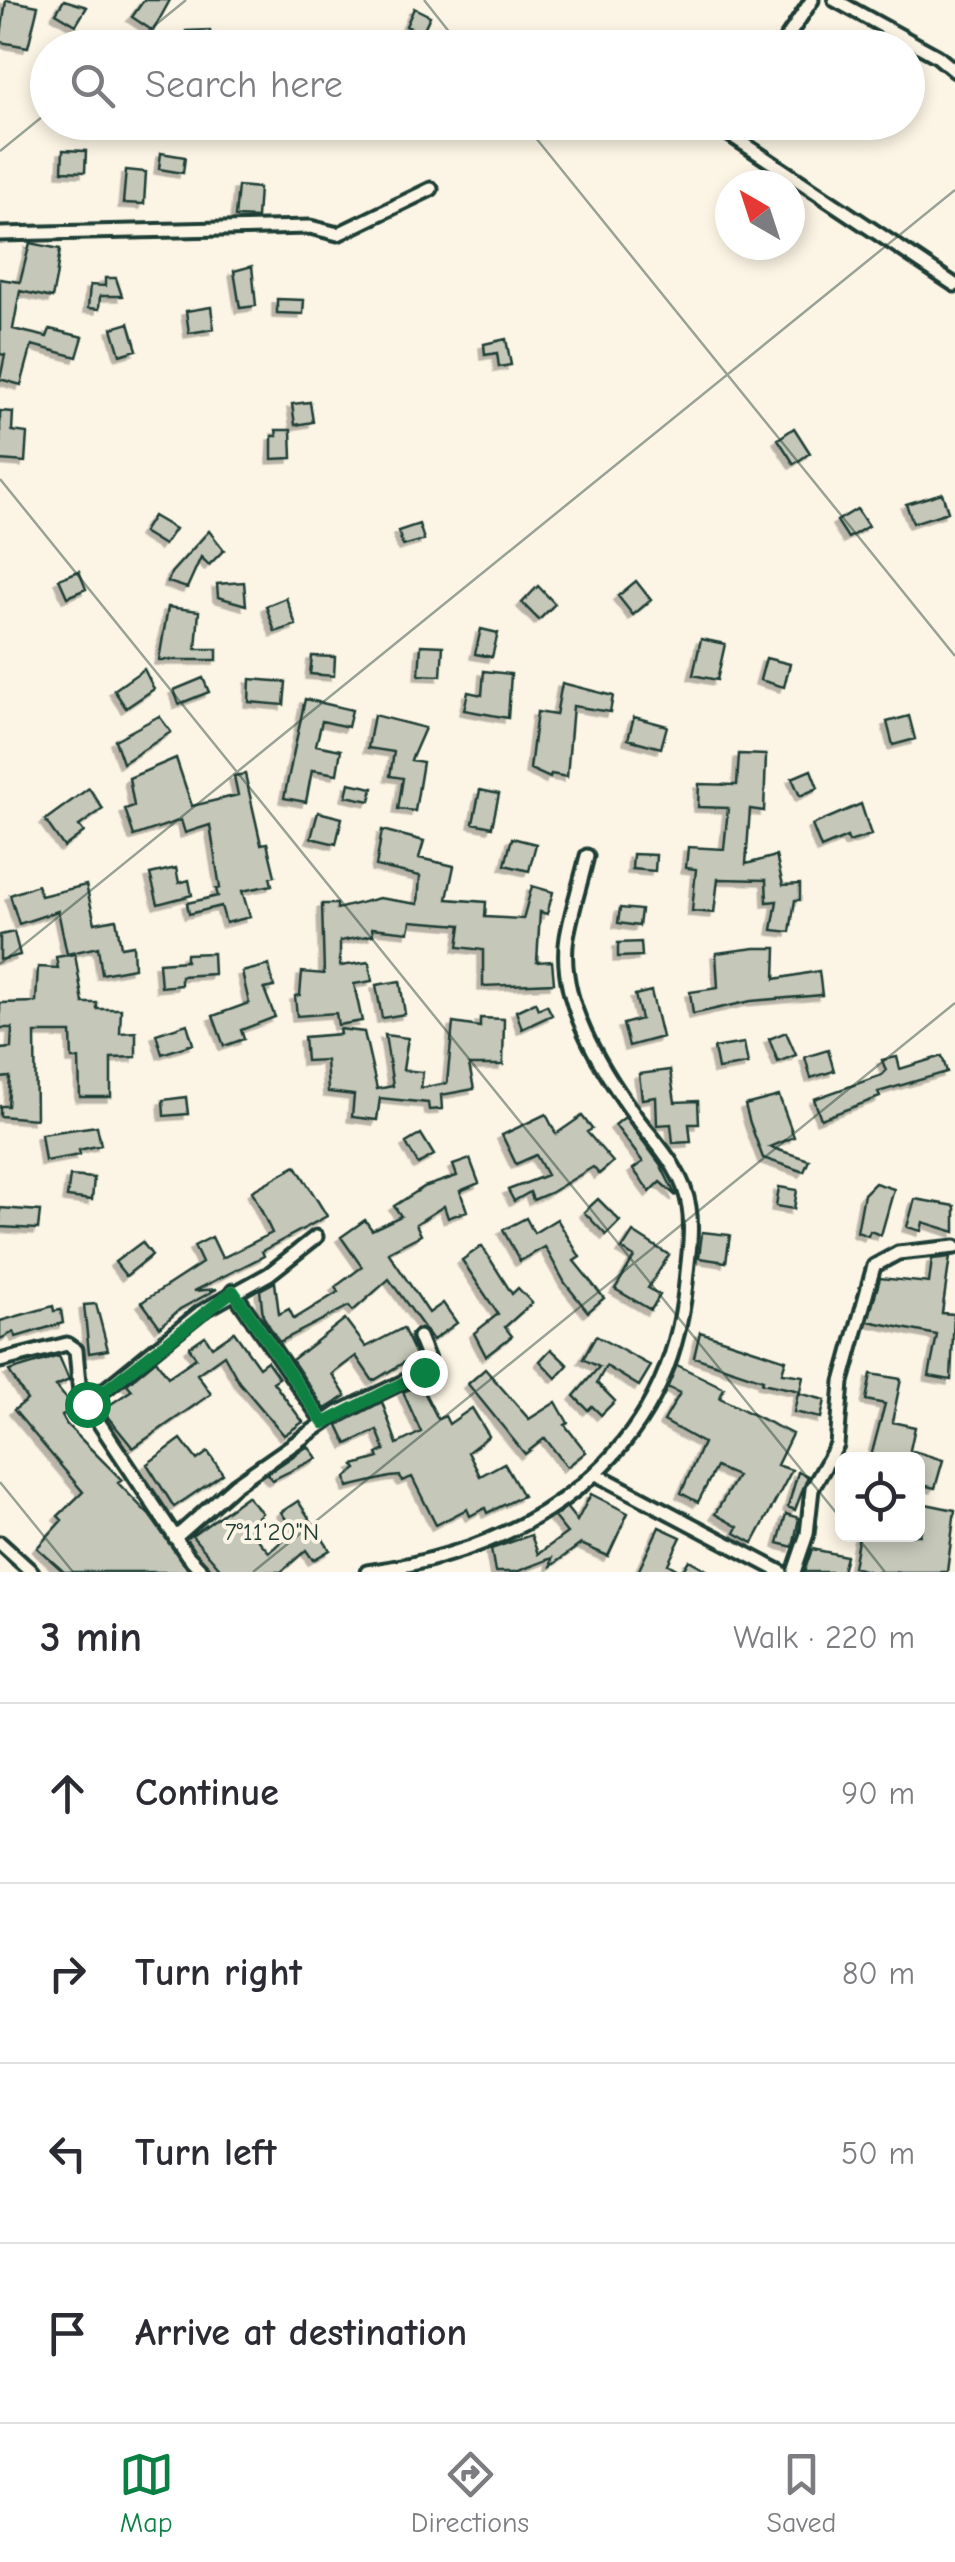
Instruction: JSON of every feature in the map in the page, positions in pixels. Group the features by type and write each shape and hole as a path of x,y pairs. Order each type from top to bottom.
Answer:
{"street":[{"path":"792,30 812,0"},
{"path":"835,0 890,30"},
{"path":"925,49 955,72"},
{"path":"747,140 955,284"},
{"path":"0,234 310,227 338,234 430,190"},
{"path":"367,1572 414,1566 456,1554 526,1522 598,1474 644,1418 663,1382 682,1322 689,1207 676,1168 601,1062 569,984 566,940 587,856"},
{"path":"87,1404 233,1291 269,1274 316,1237"},
{"path":"794,1572 806,1534 812,1488 838,1445 842,1382 874,1266 898,1253 955,1247"},
{"path":"233,1291 324,1423"},
{"path":"175,1538 235,1485 324,1423 424,1372 429,1362 419,1337"},
{"path":"0,1360 72,1346 76,1350 80,1394 175,1538 203,1572"},
{"path":"598,1474 781,1572"},
{"path":"0,1543 32,1572"}],"building":[{"path":"6,0 38,6 28,47 0,42"},
{"path":"64,0 87,7 76,25 56,13"},
{"path":"144,0 170,0 154,30 132,17"},
{"path":"414,8 430,16 423,30 406,26"},
{"path":"63,150 86,151 85,172 62,171"},
{"path":"161,153 185,157 183,173 159,169"},
{"path":"126,170 146,172 144,204 123,203"},
{"path":"238,186 259,188 257,218 235,217"},
{"path":"30,243 60,249 56,278 52,298 20,291 13,329 47,337 50,329 83,337 77,357 32,345 21,385 0,379 5,355 0,354 0,279 20,282"},
{"path":"252,266 256,306 240,308 234,271"},
{"path":"105,278 116,278 122,296 100,296 99,309 88,308 90,285 105,286"},
{"path":"277,299 304,300 303,314 277,313"},
{"path":"211,307 214,329 189,333 186,311"},
{"path":"129,323 137,350 120,355 112,328"},
{"path":"506,339 511,365 499,367 497,353 485,355 484,344"},
{"path":"310,402 313,422 295,425 292,404"},
{"path":"0,411 13,412 12,431 27,433 25,462 0,460"},
{"path":"794,428 810,453 794,464 778,439"},
{"path":"276,430 291,430 292,458 272,459 272,436 277,436"},
{"path":"942,493 948,512 913,523 906,504"},
{"path":"857,509 868,526 848,538 837,521"},
{"path":"153,516 175,529 164,545 143,532"},
{"path":"419,524 424,540 403,546 398,531"},
{"path":"209,531 224,550 209,565 201,557 187,588 168,582 171,573"},
{"path":"79,571 86,589 67,597 59,579"},
{"path":"636,581 651,600 633,615 618,596"},
{"path":"244,582 246,605 218,597 217,584"},
{"path":"538,586 555,604 539,620 522,603"},
{"path":"286,598 296,625 275,632 266,606"},
{"path":"168,607 199,611 196,649 217,649 217,660 159,660"},
{"path":"481,629 498,633 492,657 475,654"},
{"path":"701,639 725,644 717,680 693,675"},
{"path":"421,645 443,646 441,676 419,675"},
{"path":"312,656 335,657 334,676 310,674"},
{"path":"766,658 790,664 784,687 760,680"},
{"path":"144,669 154,689 126,708 114,690"},
{"path":"484,671 511,674 508,718 464,710 468,692 482,695"},
{"path":"203,678 209,692 179,704 174,690"},
{"path":"250,679 286,682 284,705 249,702"},
{"path":"562,683 613,696 610,712 573,706 567,777 551,774 550,778 530,769 537,712 556,715"},
{"path":"305,699 352,710 348,727 322,721 316,745 341,750 337,774 312,770 306,802 284,798"},
{"path":"374,715 425,728 411,760 423,762 415,811 398,809 403,778 390,776 394,752 368,748"},
{"path":"159,716 171,732 123,763 115,740"},
{"path":"909,716 915,739 893,745 887,722"},
{"path":"634,717 667,726 661,748 628,739"},
{"path":"739,754 766,755 764,811 750,809 746,864 776,856 783,885 800,884 800,900 795,900 790,932 772,930 777,901 767,902 766,880 718,879 714,913 692,911 696,869 686,868 688,847 724,849 728,808 698,807 699,784 737,785"},
{"path":"176,758 192,806 238,795 234,776 245,774 261,844 267,843 275,876 270,877 272,885 242,891 250,917 226,923 221,906 189,914 187,903 218,896 216,889 220,888 210,825 185,833 181,820 134,836 125,809 134,806 129,778"},
{"path":"811,770 818,788 800,796 792,778"},
{"path":"349,783 373,788 370,801 346,796"},
{"path":"89,788 103,809 79,826 84,832 64,847 45,820"},
{"path":"480,790 499,794 492,827 473,823"},
{"path":"861,804 871,835 849,842 847,837 821,848 812,825"},
{"path":"318,812 342,818 336,844 311,838"},
{"path":"382,830 424,841 419,858 454,866 447,899 486,902 485,917 523,919 532,886 553,892 547,914 540,912 537,962 552,961 554,983 483,986 483,950 458,947 461,925 411,921 409,932 372,928 373,935 340,941 340,966 369,962 372,981 354,984 362,1021 338,1025 336,1013 297,1016 295,996 300,995 302,972 324,974 322,904 337,904 337,909 379,898 418,904 420,876 376,866"},
{"path":"512,838 536,844 529,871 505,865"},
{"path":"633,854 656,855 655,871 632,869"},
{"path":"176,868 179,883 189,880 192,895 158,904 150,874"},
{"path":"37,885 41,896 86,885 95,923 116,919 121,947 133,945 134,968 102,974 98,947 67,954 58,911 19,924 10,895"},
{"path":"620,908 641,910 639,926 618,923"},
{"path":"14,932 20,955 0,960 0,935"},
{"path":"641,942 642,956 618,957 618,943"},
{"path":"776,948 775,979 819,971 822,995 751,1001 693,1014 690,992 718,988 716,953"},
{"path":"213,953 214,974 181,976 181,985 161,987 159,963 186,961 186,954"},
{"path":"75,954 83,1003 97,1003 97,1009 121,1009 120,1033 136,1032 136,1057 111,1058 111,1097 80,1097 79,1059 72,1059 71,1033 35,1033 36,1119 0,1116 0,1106 8,1106 10,1077 0,1078 0,1049 11,1048 12,1028 0,1028 0,1003 36,1002 38,967 58,968 56,957"},
{"path":"269,965 274,987 264,989 275,1017 241,1030 244,1039 224,1046 213,1016 249,1003 242,972"},
{"path":"400,981 405,1014 382,1018 376,985"},
{"path":"651,991 662,1037 629,1046 623,1024 641,1019 635,995"},
{"path":"535,1002 538,1009 547,1005 552,1015 522,1029 516,1011"},
{"path":"480,1018 504,1019 503,1065 469,1065 474,1089 441,1095 442,1109 429,1110 428,1103 380,1098 377,1120 352,1117 354,1095 328,1092 326,1060 306,1061 304,1037 340,1034 339,1029 364,1032 377,1089 393,1086 385,1035 408,1038 403,1070 423,1072 421,1088 447,1083 453,1023 480,1027"},
{"path":"187,1024 193,1044 162,1054 156,1034"},
{"path":"786,1032 796,1055 778,1062 769,1039"},
{"path":"744,1043 748,1064 718,1069 714,1048"},
{"path":"828,1050 834,1071 811,1078 805,1057"},
{"path":"942,1056 947,1072 878,1092 880,1097 821,1119 814,1099 882,1075 886,1071 882,1060 897,1057 900,1069"},
{"path":"670,1070 675,1102 698,1101 699,1124 689,1124 691,1142 673,1143 671,1124 657,1125 656,1097 642,1099 639,1074"},
{"path":"779,1096 794,1137 770,1147 809,1160 804,1172 763,1158 750,1123 745,1105"},
{"path":"186,1097 188,1114 164,1116 163,1100"},
{"path":"546,1114 556,1134 582,1116 592,1129 587,1132 613,1162 599,1174 593,1167 533,1200 530,1192 514,1201 508,1190 547,1175 536,1155 516,1164 502,1135"},
{"path":"625,1117 660,1164 676,1196 660,1182 650,1192 633,1169 643,1162 615,1125"},
{"path":"97,1126 101,1145 79,1150 80,1155 45,1161 41,1134"},
{"path":"421,1134 434,1155 418,1164 406,1143"},
{"path":"470,1159 479,1183 460,1191 467,1211 448,1218 444,1206 416,1224 421,1235 388,1252 429,1313 443,1303 457,1323 433,1340 389,1279 353,1311 349,1306 279,1342 263,1316 260,1290 275,1282 279,1314 289,1309 294,1319 338,1292 335,1287 362,1267 341,1237 365,1220 372,1230 401,1216 394,1206 424,1187 457,1176 453,1165"},
{"path":"296,1166 327,1216 262,1251 264,1256 194,1291 217,1289 180,1309 160,1327 142,1302 202,1263 194,1246 212,1237 222,1258 272,1233 252,1191"},
{"path":"70,1176 94,1178 92,1200 67,1197"},
{"path":"875,1183 894,1189 881,1235 870,1231 868,1236 857,1232 864,1194"},
{"path":"779,1187 797,1190 794,1209 776,1206"},
{"path":"598,1199 620,1221 606,1235 584,1212"},
{"path":"915,1199 955,1206 955,1232 923,1222 921,1231 907,1227"},
{"path":"0,1208 40,1211 38,1229 0,1227"},
{"path":"526,1218 534,1233 557,1219 580,1257 574,1261 604,1298 588,1312 565,1283 545,1247 520,1261 503,1230"},
{"path":"633,1232 669,1255 648,1288 660,1295 651,1310 615,1289 634,1257 622,1249"},
{"path":"702,1232 730,1235 726,1262 699,1258"},
{"path":"142,1242 152,1255 126,1276 115,1262"},
{"path":"482,1246 512,1294 518,1288 532,1303 505,1327 512,1336 486,1356 474,1333 498,1314 462,1260"},
{"path":"950,1257 942,1313 954,1314 951,1380 929,1376 937,1335 868,1321 880,1278 929,1283 932,1259"},
{"path":"96,1304 108,1350 89,1353 84,1305"},
{"path":"53,1306 54,1311 61,1310 63,1323 16,1337 14,1332 0,1339 0,1321"},
{"path":"345,1319 366,1347 403,1328 416,1355 373,1381 356,1356 332,1374 346,1396 325,1409 292,1360"},
{"path":"234,1332 259,1367 267,1361 279,1378 273,1382 303,1422 284,1435 239,1382 224,1355 197,1374 211,1394 133,1448 102,1410 132,1390 127,1384 156,1360 168,1377 196,1358 189,1347 205,1336 212,1347"},
{"path":"700,1332 786,1360 782,1373 803,1376 800,1391 762,1383 763,1380 694,1357"},
{"path":"596,1336 651,1366 639,1386 606,1366 597,1383 615,1401 601,1415 592,1406 588,1410 574,1396 599,1367 583,1359"},
{"path":"551,1349 568,1365 556,1378 540,1361"},
{"path":"59,1356 69,1380 56,1386 73,1407 62,1416 67,1425 122,1480 118,1483 150,1516 190,1572 64,1572 37,1548 62,1520 58,1516 83,1492 14,1410 27,1400 9,1371"},
{"path":"677,1365 724,1388 720,1398 792,1434 777,1465 792,1470 753,1543 735,1533 738,1527 715,1514 737,1476 716,1467 698,1502 681,1493 703,1443 664,1421 680,1393 667,1387"},
{"path":"485,1369 529,1419 556,1402 568,1423 565,1425 586,1452 567,1467 545,1438 525,1454 468,1384"},
{"path":"871,1374 901,1379 892,1422 915,1427 910,1450 917,1452 872,1452 885,1404 866,1400"},
{"path":"420,1384 438,1419 445,1416 449,1424 472,1408 489,1436 468,1452 480,1476 504,1463 523,1496 487,1513 485,1508 470,1516 467,1509 436,1525 412,1477 402,1481 400,1476 390,1477 348,1487 346,1477 357,1469 354,1465 379,1458 377,1454 385,1450 377,1430 347,1444 338,1425 382,1402 397,1444 421,1432 403,1392"},
{"path":"798,1393 825,1400 821,1418 794,1412"},
{"path":"181,1439 197,1460 208,1452 223,1474 174,1507 147,1464"},
{"path":"308,1446 317,1458 272,1480 267,1474"},
{"path":"925,1455 943,1460 935,1488 925,1486"},
{"path":"798,1472 808,1476 795,1510 788,1507"},
{"path":"591,1494 628,1513 608,1556 581,1544 551,1566 552,1558 516,1572 495,1572 491,1549 531,1535 538,1554 567,1533 554,1517 566,1507 577,1521"},
{"path":"247,1496 262,1513 247,1527 269,1552 294,1531 281,1512 298,1501 330,1550 313,1560 306,1550 281,1572 223,1572 192,1536"},
{"path":"926,1504 955,1510 947,1572 871,1572 853,1567 858,1542 925,1542"},
{"path":"786,1514 799,1518 793,1547 778,1543"},
{"path":"659,1527 681,1537 668,1564 682,1572 638,1572"},
{"path":"812,1549 846,1556 842,1572 804,1572"},
{"path":"689,1560 710,1572 682,1572"}],"route":[{"path":"87,1404 165,1339 233,1291 324,1423 424,1372"}]}
